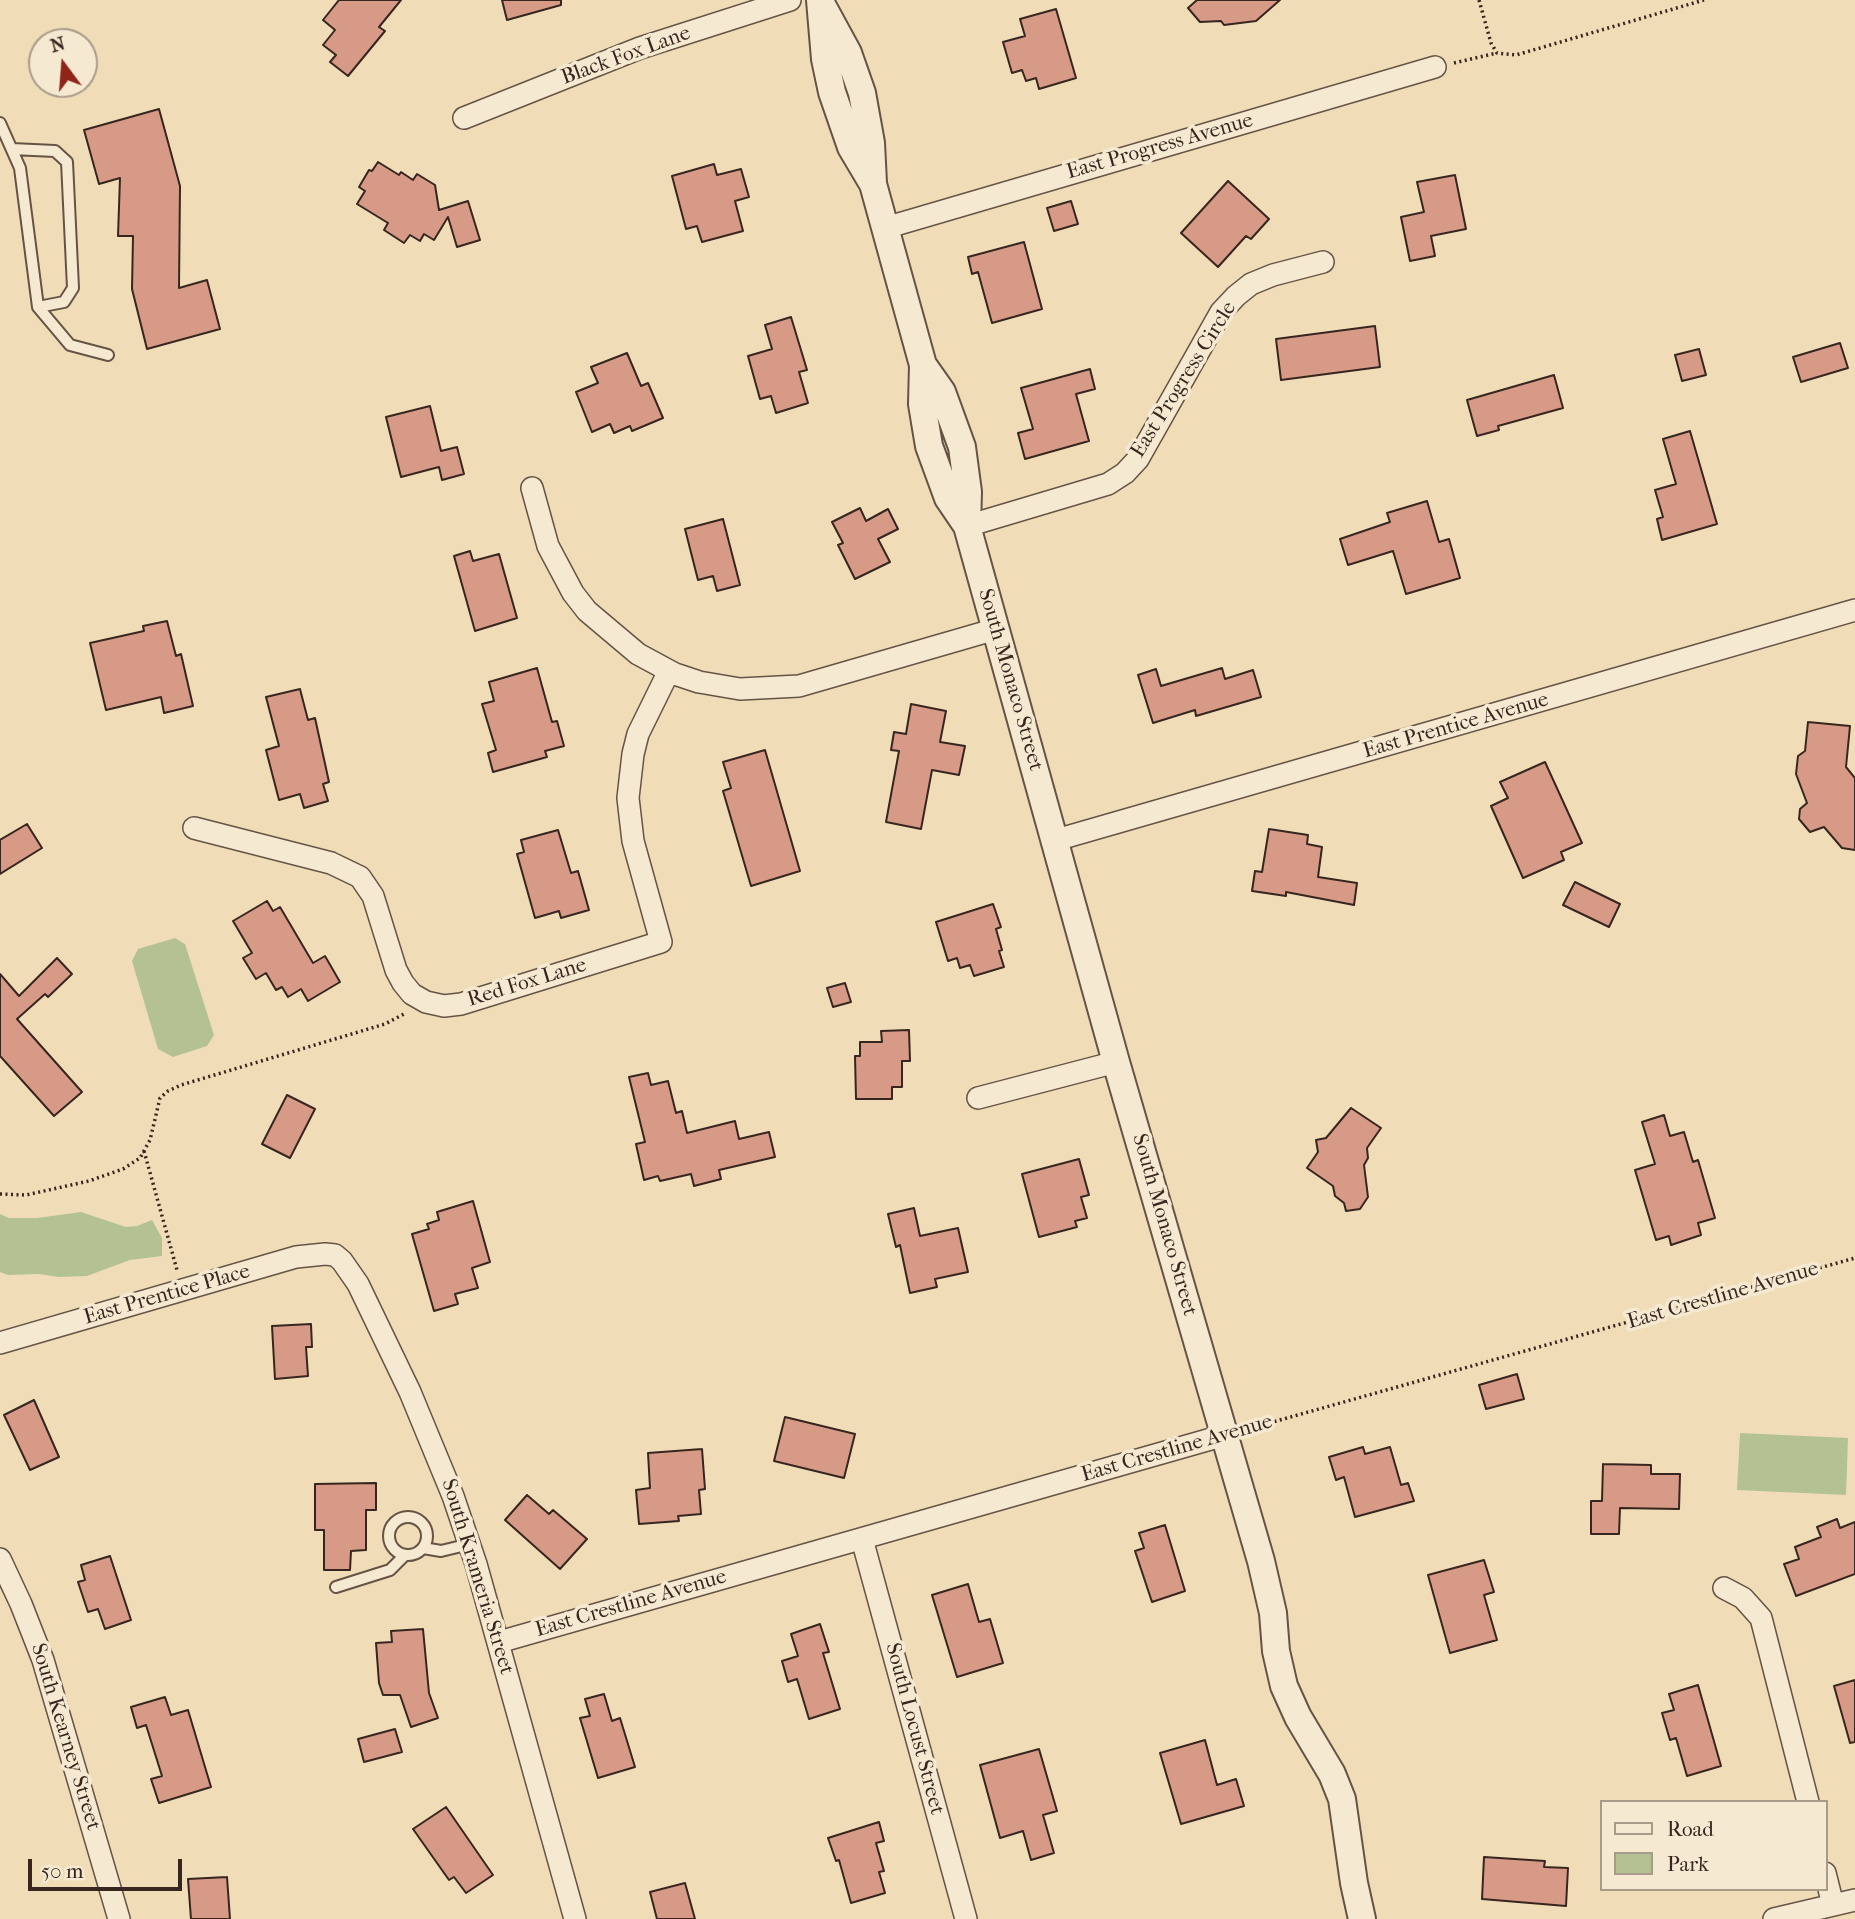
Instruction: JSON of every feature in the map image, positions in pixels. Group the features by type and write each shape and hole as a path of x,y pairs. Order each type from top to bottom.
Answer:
{"street":[{"name":"Black Fox Lane","path":"464,118 640,48 790,0"},
{"name":"South Monaco Street","path":"821,3 848,53 862,93 872,143 873,184 923,365 942,392 962,447 968,492 967,526 1116,1062 1266,1579 1284,1686 1297,1717 1332,1774 1342,1799 1362,1919"},
{"name":"East Progress Avenue","path":"885,228 1435,67"},
{"name":"East Progress Circle","path":"967,526 1108,484 1125,473 1138,459 1221,312 1251,285 1273,275 1323,261"},
{"path":"532,488 548,546 573,593 603,626 638,654 669,671 699,682 740,689 799,686 996,629"},
{"name":"East Prentice Avenue","path":"1056,840 1855,610"},
{"name":"Red Fox Lane","path":"426,1002 444,1006 461,1004 662,942 633,841 628,798 638,734 669,671"},
{"path":"194,828 331,863 360,877 373,896 396,970 412,994 426,1002"},
{"path":"978,1098 1116,1062"},
{"name":"East Prentice Place","path":"0,1343 296,1257 313,1254 335,1255"},
{"name":"South Krameria Street","path":"335,1255 350,1269 358,1284 442,1464 470,1544 499,1642 575,1919"},
{"name":"East Crestline Avenue","path":"499,1642 1225,1436"},
{"name":"South Locust Street","path":"862,1539 966,1919"},
{"name":"South Kearney Street","path":"0,1559 43,1660 119,1919"},
{"path":"1724,1588 1743,1598 1760,1618 1807,1800"},
{"path":"1827,1881 1833,1905"},
{"path":"1774,1919 1855,1899"}],"lane":[{"path":"0,123 20,168 38,307 70,345 108,355"},
{"path":"12,149 55,152 66,162 73,288 64,302 38,307"},
{"path":"336,1587 390,1570 405,1555 423,1548 426,1536 423,1525 414,1518 402,1518 392,1525 389,1538 394,1549 405,1555"},
{"path":"423,1548 442,1551 470,1544"}],"path":[{"path":"1479,0 1491,43 1497,53"},
{"path":"1435,67 1497,53 1517,55 1703,0"},
{"path":"0,1194 26,1195 89,1181 123,1169 140,1158 150,1140 160,1098 168,1091 385,1024 426,1002"},
{"path":"144,1151 183,1290"},
{"name":"East Crestline Avenue","path":"1225,1436 1855,1258"}],"green space":[{"path":"175,938 185,944 214,1035 207,1046 173,1057 158,1049 132,961 138,949"},
{"path":"81,1212 126,1227 152,1220 162,1238 162,1256 130,1260 87,1276 8,1275 0,1272 0,1214 9,1218 37,1218"},
{"path":"1740,1433 1848,1438 1846,1495 1737,1490"}],"building":[{"path":"339,0 401,0 379,27 385,31 348,76 330,62 336,55 323,45 335,30 323,20"},
{"path":"502,0 561,0 561,5 507,20"},
{"path":"1197,0 1280,0 1256,21 1224,25 1221,21 1200,22 1188,8"},
{"path":"1056,9 1076,78 1039,89 1036,78 1026,81 1022,70 1012,73 1003,42 1025,36 1020,19"},
{"path":"159,109 180,186 179,288 207,280 220,329 147,349 132,289 133,236 118,236 120,178 99,184 84,130"},
{"path":"378,162 399,175 401,172 413,180 417,174 435,185 439,210 468,201 480,240 457,247 448,217 434,240 424,234 420,241 410,235 404,243 384,230 388,223 357,204 365,191 359,187 369,170 372,171"},
{"path":"714,164 717,175 741,169 749,197 735,201 743,231 702,242 697,226 686,229 672,176"},
{"path":"1455,175 1466,229 1431,236 1435,256 1410,261 1401,217 1424,212 1417,182"},
{"path":"1228,181 1269,219 1251,239 1246,236 1218,267 1181,233"},
{"path":"1071,201 1078,224 1054,231 1047,208"},
{"path":"1024,242 1042,309 992,323 978,272 972,274 968,257"},
{"path":"791,317 807,370 799,372 808,403 776,413 771,396 760,399 748,356 772,349 765,325"},
{"path":"1375,326 1380,367 1281,380 1276,339"},
{"path":"1840,343 1848,368 1801,382 1793,357"},
{"path":"1699,349 1706,375 1682,381 1675,355"},
{"path":"627,353 641,386 648,383 663,418 632,431 630,426 614,433 610,424 592,432 576,392 598,383 591,367"},
{"path":"1090,369 1095,389 1076,394 1089,441 1025,459 1018,433 1033,429 1021,388"},
{"path":"1554,375 1563,408 1498,426 1499,430 1477,436 1467,400"},
{"path":"430,406 441,451 457,447 464,474 442,480 439,467 401,477 386,417"},
{"path":"1690,431 1717,524 1662,540 1657,519 1663,517 1655,490 1676,484 1663,439"},
{"path":"1427,501 1439,542 1449,539 1460,578 1406,594 1393,551 1348,565 1340,539 1390,522 1387,513"},
{"path":"860,508 866,521 888,509 898,529 878,539 890,562 855,579 838,545 843,543 832,522"},
{"path":"723,519 740,585 717,591 713,576 698,580 685,529"},
{"path":"470,551 473,561 499,554 517,618 475,631 454,556"},
{"path":"167,621 176,656 181,654 193,706 164,713 161,697 106,710 90,643 144,631 143,626"},
{"path":"537,668 552,722 557,721 564,746 545,751 547,757 493,772 488,753 496,750 482,704 494,701 489,682"},
{"path":"1222,668 1225,679 1253,670 1261,697 1196,716 1195,710 1153,723 1138,675 1156,669 1161,686"},
{"path":"300,689 308,720 315,718 329,782 323,784 328,801 304,808 300,794 279,800 266,750 279,746 266,697"},
{"path":"911,704 946,711 940,742 965,746 959,775 932,770 921,829 886,822 899,751 891,750 894,732 906,734"},
{"path":"1808,722 1850,726 1846,767 1855,778 1855,850 1842,848 1824,827 1810,832 1799,819 1800,809 1807,803 1796,774 1798,756 1805,751"},
{"path":"765,750 800,871 751,886 723,791 731,788 723,762"},
{"path":"1545,762 1582,843 1561,852 1564,860 1523,878 1491,806 1508,798 1500,782"},
{"path":"27,824 42,848 0,874 0,840"},
{"path":"1269,829 1308,835 1307,844 1322,847 1318,877 1357,883 1354,905 1286,892 1286,896 1252,891 1255,871 1262,872"},
{"path":"558,830 571,873 578,871 589,910 561,918 559,911 535,918 517,854 524,852 521,840"},
{"path":"1575,882 1620,904 1609,927 1563,905"},
{"path":"267,901 273,911 280,907 313,963 325,956 340,982 308,1001 301,989 288,997 282,987 276,990 266,973 256,979 243,958 252,953 233,921"},
{"path":"993,904 1001,927 996,929 1004,967 974,976 970,965 960,968 957,958 948,961 936,922"},
{"path":"57,958 72,974 48,997 45,994 17,1019 82,1092 54,1116 0,1056 0,974 19,996"},
{"path":"845,983 851,1002 833,1007 827,988"},
{"path":"909,1030 910,1061 902,1061 902,1087 892,1087 892,1099 856,1099 855,1056 860,1056 860,1042 882,1042 881,1031"},
{"path":"648,1073 651,1085 668,1081 676,1113 682,1111 687,1133 735,1121 739,1139 769,1132 775,1157 719,1170 721,1179 694,1186 691,1174 660,1181 658,1176 644,1180 636,1144 645,1142 629,1077"},
{"path":"287,1095 315,1109 290,1158 262,1144"},
{"path":"1351,1108 1381,1128 1367,1148 1368,1158 1364,1165 1368,1197 1360,1209 1346,1211 1344,1203 1335,1196 1333,1186 1307,1168 1318,1152 1316,1140 1326,1138"},
{"path":"1664,1115 1670,1136 1684,1132 1693,1162 1698,1160 1715,1218 1698,1223 1701,1235 1671,1245 1669,1236 1656,1240 1635,1170 1655,1164 1642,1122"},
{"path":"1079,1159 1089,1195 1081,1197 1087,1218 1075,1221 1077,1227 1039,1237 1022,1174"},
{"path":"473,1201 490,1262 472,1268 478,1288 455,1294 458,1304 434,1311 412,1234 429,1229 427,1224 439,1220 437,1212"},
{"path":"914,1208 920,1236 958,1228 968,1272 935,1279 937,1287 910,1293 900,1245 896,1247 888,1214"},
{"path":"311,1324 312,1347 306,1347 308,1376 275,1379 272,1326"},
{"path":"1517,1374 1524,1399 1486,1409 1479,1385"},
{"path":"34,1400 59,1457 30,1470 4,1415"},
{"path":"785,1417 855,1434 844,1478 774,1461"},
{"path":"1363,1447 1365,1454 1390,1447 1401,1485 1408,1483 1414,1501 1355,1517 1344,1477 1336,1480 1329,1457"},
{"path":"702,1449 705,1489 699,1490 701,1514 678,1516 679,1521 639,1524 636,1490 650,1488 648,1453"},
{"path":"1603,1464 1651,1465 1651,1474 1680,1474 1679,1509 1620,1508 1619,1534 1591,1534 1591,1501 1602,1501"},
{"path":"376,1483 376,1510 366,1510 366,1550 351,1551 350,1570 324,1570 324,1530 315,1530 315,1484"},
{"path":"527,1495 549,1514 553,1510 587,1539 560,1569 505,1520"},
{"path":"1837,1519 1840,1528 1855,1522 1855,1574 1796,1596 1784,1564 1799,1559 1795,1547 1821,1537 1817,1527"},
{"path":"1165,1525 1185,1591 1152,1602 1135,1551 1144,1548 1139,1533"},
{"path":"110,1556 131,1620 105,1629 98,1609 88,1612 78,1582 85,1580 81,1565"},
{"path":"1484,1560 1494,1592 1484,1595 1497,1640 1450,1653 1428,1575"},
{"path":"968,1584 979,1622 990,1619 1003,1663 957,1677 932,1595"},
{"path":"820,1624 829,1652 823,1653 840,1709 809,1719 797,1679 788,1682 782,1661 798,1656 791,1634"},
{"path":"423,1629 429,1693 438,1718 411,1727 400,1695 383,1695 379,1683 376,1643 392,1642 391,1631"},
{"path":"1855,1680 1855,1742 1850,1743 1834,1686"},
{"path":"1698,1685 1721,1766 1687,1776 1676,1738 1670,1740 1662,1713 1674,1710 1669,1694"},
{"path":"604,1694 612,1721 620,1718 635,1767 598,1778 580,1718 590,1716 585,1699"},
{"path":"165,1697 171,1715 188,1710 211,1787 159,1803 151,1779 162,1776 146,1725 137,1728 131,1707"},
{"path":"395,1729 402,1752 364,1762 358,1739"},
{"path":"1205,1740 1217,1785 1236,1779 1244,1806 1181,1824 1160,1753"},
{"path":"1039,1749 1057,1811 1043,1815 1054,1853 1031,1860 1023,1831 1000,1838 980,1765"},
{"path":"446,1807 493,1875 466,1893 454,1877 449,1880 413,1829"},
{"path":"879,1822 884,1841 876,1843 884,1871 879,1872 885,1893 851,1903 839,1860 836,1861 828,1838"},
{"path":"1484,1857 1545,1861 1544,1867 1568,1868 1566,1906 1482,1899"},
{"path":"227,1877 230,1919 191,1919 188,1879"},
{"path":"685,1883 695,1919 657,1919 650,1892"}]}
